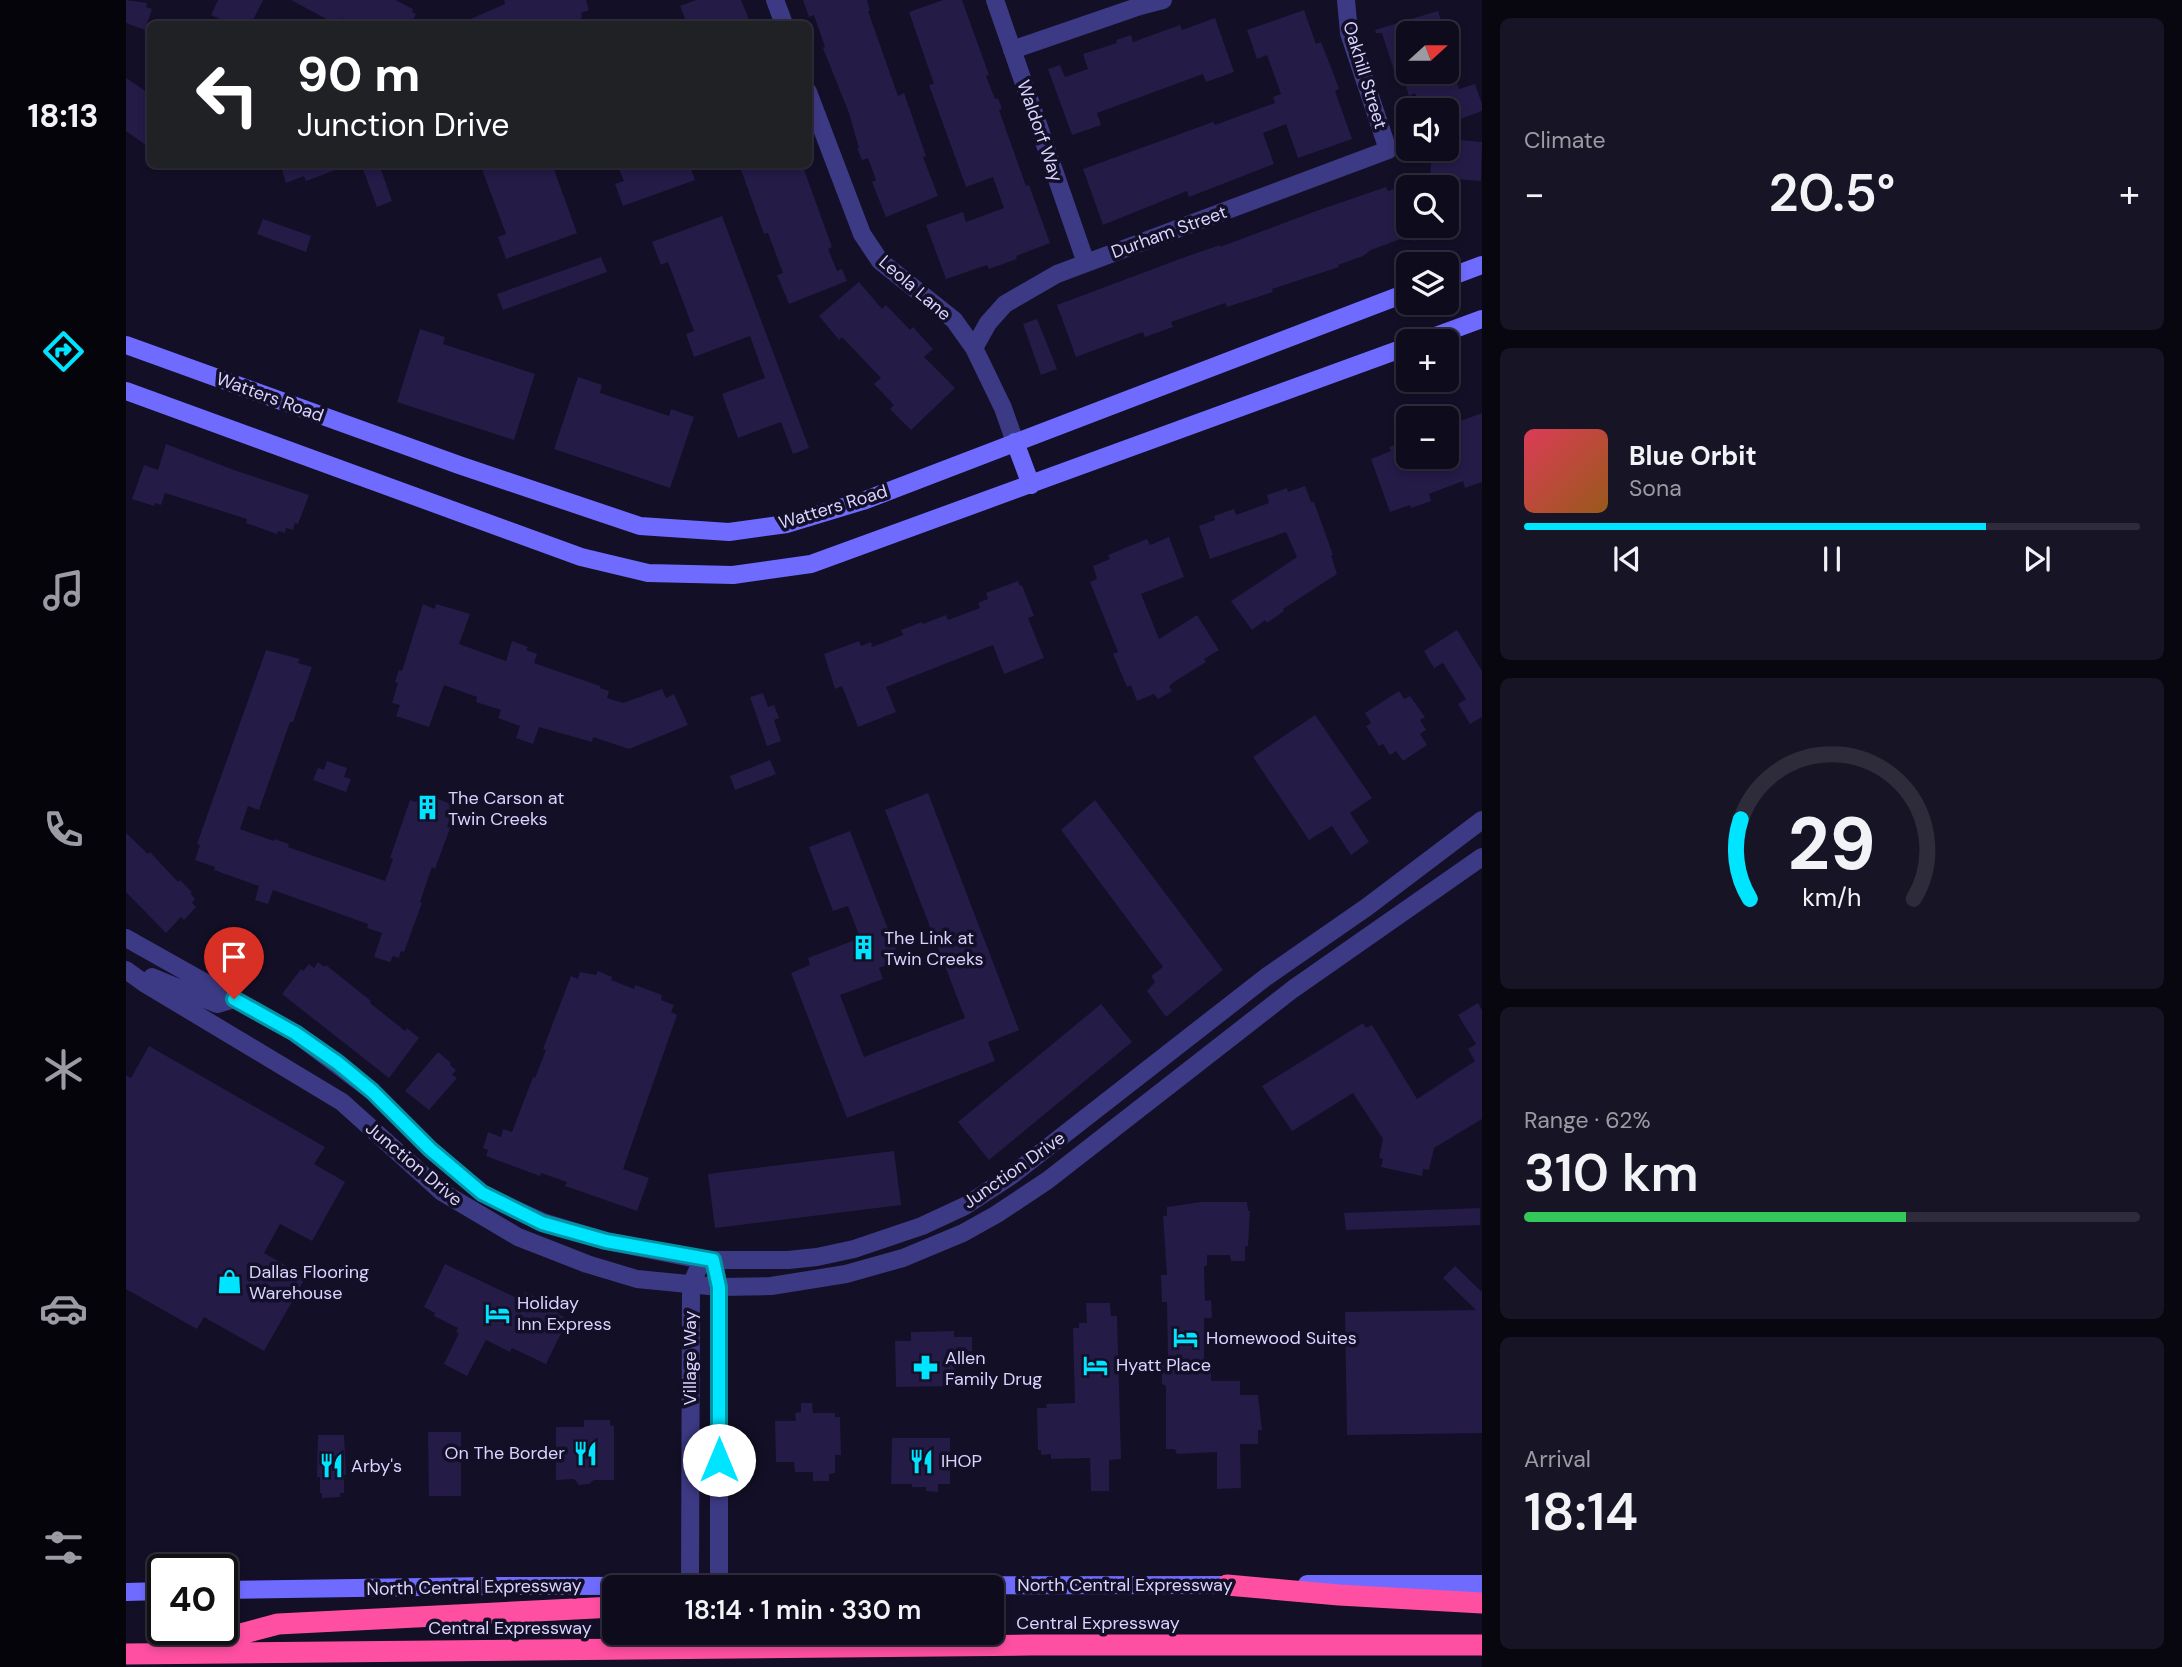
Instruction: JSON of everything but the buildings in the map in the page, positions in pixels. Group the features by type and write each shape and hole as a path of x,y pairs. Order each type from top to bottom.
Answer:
{"highway":[{"path":"1227,1585 1482,1603"},
{"path":"171,1653 278,1624 602,1606"},
{"name":"Central Expressway","path":"126,1654 1482,1644"}],"main road":[{"path":"1459,274 1482,265"},
{"name":"Watters Road","path":"126,345 459,465 640,526 729,532 787,524 863,501 1396,297"},
{"path":"1455,329 1482,319"},
{"path":"126,391 581,557 648,573 733,575 811,564 1396,351"},
{"path":"1015,442 1031,485"},
{"name":"North Central Expressway","path":"1004,1586 1482,1584"},
{"name":"North Central Expressway","path":"238,1590 602,1586"},
{"path":"126,1591 147,1591"}],"street":[{"path":"775,0 783,21"},
{"name":"Waldorf Way","path":"995,0 1086,263"},
{"path":"1012,50 1163,0"},
{"name":"Oakhill Street","path":"1346,0 1349,33 1388,150"},
{"name":"Leola Lane","path":"812,103 862,234 880,261 954,320 974,348 1003,408 1015,442"},
{"name":"Durham Street","path":"974,348 988,323 1005,304 1057,274 1388,150"},
{"name":"Junction Drive","path":"126,938 295,1033 372,1091 430,1149 482,1193 542,1223 606,1241 707,1260 770,1261 817,1257 854,1249 922,1226 965,1206 1011,1176 1266,977 1367,907 1482,820"},
{"name":"Junction Drive","path":"126,968 144,983 342,1102 442,1192 518,1237 587,1264 637,1279 719,1287 771,1286 846,1274 903,1258 963,1233 997,1214 1048,1180 1293,989 1482,858"},
{"path":"126,968 218,1004 234,999"},
{"name":"Village Way","path":"690,1575 691,1285 707,1260"},
{"name":"Village Way","path":"707,1260 719,1287 719,1575"}],"place":[{"name":"The Carson at Twin Creeks","path":"428,808"},
{"name":"The Link at Twin Creeks","path":"864,948"},
{"name":"Dallas Flooring Warehouse","path":"229,1282"},
{"name":"Holiday Inn Express","path":"497,1313"},
{"name":"Homewood Suites","path":"1186,1338"},
{"name":"Hyatt Place","path":"1096,1365"},
{"name":"Allen Family Drug","path":"925,1368"},
{"name":"On The Border","path":"585,1453"},
{"name":"IHOP","path":"921,1461"},
{"name":"Arby's","path":"331,1466"}],"route":[{"path":"234,999 295,1033 338,1063 372,1091 407,1129 482,1193 542,1223 606,1241 713,1260 719,1287 719,1460"}]}
